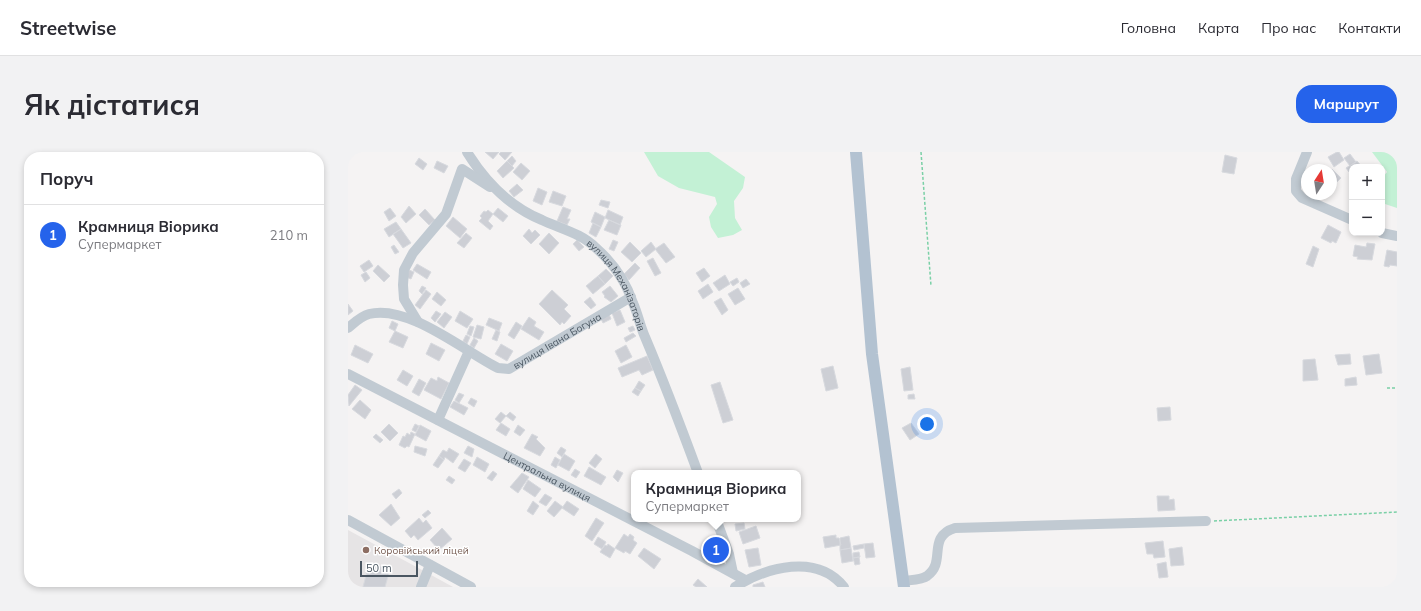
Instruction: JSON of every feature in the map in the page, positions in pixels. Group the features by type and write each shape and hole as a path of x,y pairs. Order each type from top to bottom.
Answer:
{"main road":[{"path":"856,152 863,257 873,362 903,584"}],"street":[{"name":"вулиця Механізаторів","path":"467,152 496,189 528,214 569,230 588,240 613,267 631,297 643,332 697,470"},
{"path":"1307,152 1296,180 1296,191 1302,198 1349,219"},
{"name":"вулиця Івана Богуна","path":"418,322 404,299 404,270 413,253 446,214 460,171 464,170 488,186 496,189"},
{"path":"1385,234 1397,236"},
{"name":"вулиця Івана Богуна","path":"348,328 366,315 373,314 399,316 418,322 498,368 512,368 631,297"},
{"path":"438,420 469,351"},
{"name":"Центральна вулиця","path":"348,374 631,520"},
{"path":"348,520 471,587"},
{"name":"Центральна вулиця","path":"635,522 733,573 744,584"},
{"path":"717,522 729,554 733,573"},
{"path":"903,584 926,576 934,567 939,540 949,530 955,528 1206,522"},
{"path":"421,587 430,565"},
{"path":"735,587 776,570 806,566 826,571 844,587"}],"path":[{"path":"921,152 931,286"},
{"path":"1386,388 1397,388"},
{"path":"1206,522 1397,512"}],"shaded area":[{"name":"Коровійський ліцей","path":"348,530 422,570 453,587 348,587"}],"green space":[{"path":"644,152 709,152 745,177 743,188 734,201 735,218 742,230 733,235 718,238 711,227 709,217 717,204 715,197 679,188 658,176"},
{"path":"1372,152 1397,152 1397,208 1385,204 1385,174 1387,172 1385,169 1385,164 1381,164"}],"building":[{"path":"485,152 499,152 493,159"},
{"path":"501,152 512,152 505,160 499,154"},
{"path":"1339,152 1344,160 1337,165 1332,164 1328,157"},
{"path":"1350,154 1356,162 1349,165 1344,158"},
{"path":"1225,155 1237,158 1234,174 1222,172"},
{"path":"512,156 516,161 512,166 507,161"},
{"path":"419,158 427,164 423,170 415,164"},
{"path":"437,161 448,166 444,173 434,168"},
{"path":"507,161 514,168 503,178 497,171"},
{"path":"1357,161 1360,164 1352,164"},
{"path":"521,163 530,171 522,180 513,172"},
{"path":"1337,174 1341,178 1337,182"},
{"path":"517,184 523,190 514,197 509,191"},
{"path":"538,188 547,192 542,205 533,201"},
{"path":"553,191 566,196 562,206 549,202"},
{"path":"601,200 610,202 608,208 599,205"},
{"path":"409,206 416,214 406,223 401,217"},
{"path":"563,207 571,210 567,219 570,219 567,225 557,221"},
{"path":"390,208 396,216 389,221 384,212"},
{"path":"498,208 508,216 503,222 493,214"},
{"path":"425,209 435,220 429,225 419,215"},
{"path":"488,210 493,214 488,221 493,226 490,230 479,221 482,218 480,216 484,211 486,212"},
{"path":"608,210 623,217 620,225 605,218"},
{"path":"595,212 605,217 601,227 591,222"},
{"path":"453,217 467,229 460,238 446,226"},
{"path":"609,220 621,225 617,235 604,230"},
{"path":"396,222 401,229 389,237 384,229"},
{"path":"593,223 601,227 596,237 589,233"},
{"path":"1328,225 1341,232 1336,243 1332,241 1331,243 1321,238"},
{"path":"401,229 411,243 403,248 393,234"},
{"path":"529,229 532,233 535,230 540,235 531,244 523,236"},
{"path":"466,233 472,238 464,248 457,243"},
{"path":"549,233 559,243 549,254 539,244"},
{"path":"577,240 584,247 579,251 573,244"},
{"path":"613,240 618,242 614,251 609,249"},
{"path":"630,242 641,253 632,262 621,252"},
{"path":"651,242 656,249 646,257 641,251"},
{"path":"664,243 675,257 666,263 655,249"},
{"path":"1367,243 1375,244 1372,260 1357,259 1358,257 1353,256 1355,245 1366,247"},
{"path":"394,245 399,252 395,254 391,247"},
{"path":"1313,246 1319,249 1313,267 1306,264"},
{"path":"1387,250 1397,252 1397,266 1384,266"},
{"path":"653,258 661,273 655,276 647,261"},
{"path":"369,260 373,266 364,272 360,266"},
{"path":"635,263 640,268 629,280 624,274"},
{"path":"417,264 431,272 427,279 413,270"},
{"path":"378,265 390,276 384,282 373,271"},
{"path":"704,268 710,276 702,282 696,273"},
{"path":"606,269 613,276 605,284 598,276"},
{"path":"409,270 414,272 411,279 406,277"},
{"path":"366,272 370,278 365,282 361,275"},
{"path":"725,275 730,284 719,291 713,283"},
{"path":"598,276 605,284 593,294 586,286"},
{"path":"737,278 739,282 733,286 730,282"},
{"path":"746,279 750,284 743,288 740,283"},
{"path":"708,284 713,292 703,299 698,291"},
{"path":"422,286 426,288 422,294 419,291"},
{"path":"610,286 618,296 611,302 604,297 605,296 602,292"},
{"path":"738,288 745,299 735,305 728,294"},
{"path":"426,290 431,294 420,309 415,305"},
{"path":"552,290 568,305 564,309 571,316 564,324 562,322 560,325 539,304"},
{"path":"437,292 446,300 441,306 432,299"},
{"path":"590,297 596,305 591,309 584,302"},
{"path":"721,298 728,310 722,315 714,302"},
{"path":"348,304 353,311 348,315"},
{"path":"620,310 625,322 617,326 612,313"},
{"path":"436,311 441,314 435,322 431,318"},
{"path":"460,311 473,319 467,328 455,321"},
{"path":"445,312 452,317 444,328 437,322"},
{"path":"609,314 611,319 603,323 601,319"},
{"path":"529,317 536,322 534,326 544,332 539,340 521,329"},
{"path":"489,318 502,323 499,331 486,325"},
{"path":"392,321 398,324 395,331 389,328"},
{"path":"516,322 522,326 514,339 508,335"},
{"path":"477,325 484,327 481,339 473,337"},
{"path":"470,326 474,327 471,336 467,334"},
{"path":"633,326 635,330 630,332 628,328"},
{"path":"496,330 500,332 497,341 492,339"},
{"path":"395,331 408,337 403,348 389,342"},
{"path":"633,333 636,336 626,342 624,338"},
{"path":"466,335 470,337 467,344 463,341"},
{"path":"474,338 478,341 474,348 470,345"},
{"path":"431,343 445,350 439,361 426,354"},
{"path":"501,344 513,351 507,361 495,354"},
{"path":"355,345 373,354 368,363 351,355"},
{"path":"626,345 632,357 621,363 615,351"},
{"path":"1350,354 1351,364 1338,365 1335,355"},
{"path":"1379,354 1382,373 1366,375 1363,356"},
{"path":"647,356 653,370 642,375 639,370 622,377 618,368"},
{"path":"1315,359 1318,380 1303,381 1303,360"},
{"path":"833,366 838,388 826,391 821,369"},
{"path":"910,367 913,390 904,391 901,369"},
{"path":"403,370 413,376 407,386 397,380"},
{"path":"438,377 449,383 441,399 424,390 431,378 437,381"},
{"path":"1356,377 1357,385 1345,386 1345,379"},
{"path":"419,379 426,383 419,396 412,392"},
{"path":"639,381 645,385 641,391 635,388"},
{"path":"720,382 733,420 723,423 711,385"},
{"path":"355,385 362,390 349,406 348,395"},
{"path":"635,388 641,391 638,396 632,392"},
{"path":"459,393 464,395 459,403 455,400"},
{"path":"914,394 915,399 908,399 908,395"},
{"path":"471,398 477,401 474,407 468,403"},
{"path":"360,400 371,410 365,419 352,409"},
{"path":"454,401 468,408 464,415 450,407"},
{"path":"1170,407 1171,420 1158,421 1157,408"},
{"path":"501,412 506,416 500,423 495,419"},
{"path":"510,412 516,417 513,421 506,416"},
{"path":"924,419 929,427 924,430 919,422"},
{"path":"501,423 510,429 506,436 496,430"},
{"path":"911,423 919,434 910,440 902,428"},
{"path":"389,424 398,433 390,441 381,432"},
{"path":"415,424 419,426 416,432 412,430"},
{"path":"420,425 431,431 426,441 415,435"},
{"path":"518,425 525,430 520,436 514,432"},
{"path":"411,432 415,434 409,447 407,446 405,448 399,445 403,436 405,437 407,433 410,435"},
{"path":"376,434 383,440 380,443 373,437"},
{"path":"532,434 538,437 536,439 545,448 540,456 524,448"},
{"path":"415,446 427,449 425,456 414,452"},
{"path":"468,446 474,449 472,457 464,453"},
{"path":"561,447 566,450 562,457 557,453"},
{"path":"449,448 459,454 453,463 445,457 444,460 439,456 443,450 447,452"},
{"path":"564,454 575,461 569,471 558,465"},
{"path":"596,454 602,459 595,468 589,463"},
{"path":"439,456 444,460 438,468 433,465"},
{"path":"477,457 489,464 485,472 473,465"},
{"path":"555,457 560,460 556,468 551,465"},
{"path":"464,459 471,463 465,472 458,468"},
{"path":"589,467 606,477 601,485 584,476"},
{"path":"575,469 580,472 576,478 571,475"},
{"path":"617,470 623,473 618,482 613,477"},
{"path":"493,471 497,474 492,481 487,478"},
{"path":"522,473 529,477 518,493 510,487"},
{"path":"449,476 455,480 452,484 446,480"},
{"path":"528,480 541,489 535,497 523,489"},
{"path":"399,489 402,493 396,499 392,494"},
{"path":"545,494 552,498 546,506 539,502"},
{"path":"1157,496 1169,496 1169,500 1174,499 1175,510 1158,511"},
{"path":"533,501 539,506 533,515 527,511"},
{"path":"555,501 563,507 554,517 547,511"},
{"path":"567,501 579,509 574,516 562,508"},
{"path":"391,504 400,518 391,526 379,515"},
{"path":"428,510 431,513 425,518 422,515"},
{"path":"419,518 423,523 426,520 432,528 418,540 414,535 411,538 405,531"},
{"path":"596,518 604,523 592,541 585,536"},
{"path":"744,523 745,529 736,531 735,524"},
{"path":"756,526 760,538 743,544 739,532"},
{"path":"442,528 452,539 439,550 430,540"},
{"path":"624,534 628,537 630,534 634,537 633,540 637,543 630,554 625,551 624,553 615,548"},
{"path":"836,535 836,538 839,538 841,545 825,548 823,537"},
{"path":"849,536 851,548 840,550 840,538"},
{"path":"598,537 606,542 602,549 594,544"},
{"path":"1163,541 1165,557 1154,558 1153,554 1147,554 1145,543"},
{"path":"873,543 875,557 866,558 864,544"},
{"path":"608,544 615,549 610,558 600,552 605,545 607,546"},
{"path":"864,544 864,548 854,550 853,546"},
{"path":"1182,547 1184,565 1171,566 1169,549"},
{"path":"644,548 661,559 654,569 638,556"},
{"path":"758,548 761,565 749,567 745,550"},
{"path":"851,548 853,561 842,563 840,550"},
{"path":"859,552 860,557 853,558 853,553"},
{"path":"859,557 860,564 855,565 853,558"},
{"path":"1166,562 1168,577 1159,578 1157,564"},
{"path":"369,564 390,569 385,587 363,587"},
{"path":"698,579 707,587 696,587 693,585"},
{"path":"763,582 765,587 753,587 753,585"}],"place":[{"name":"Коровійський ліцей","path":"366,550"},
{"name":"Крамниця Віорика","path":"716,550"}]}
